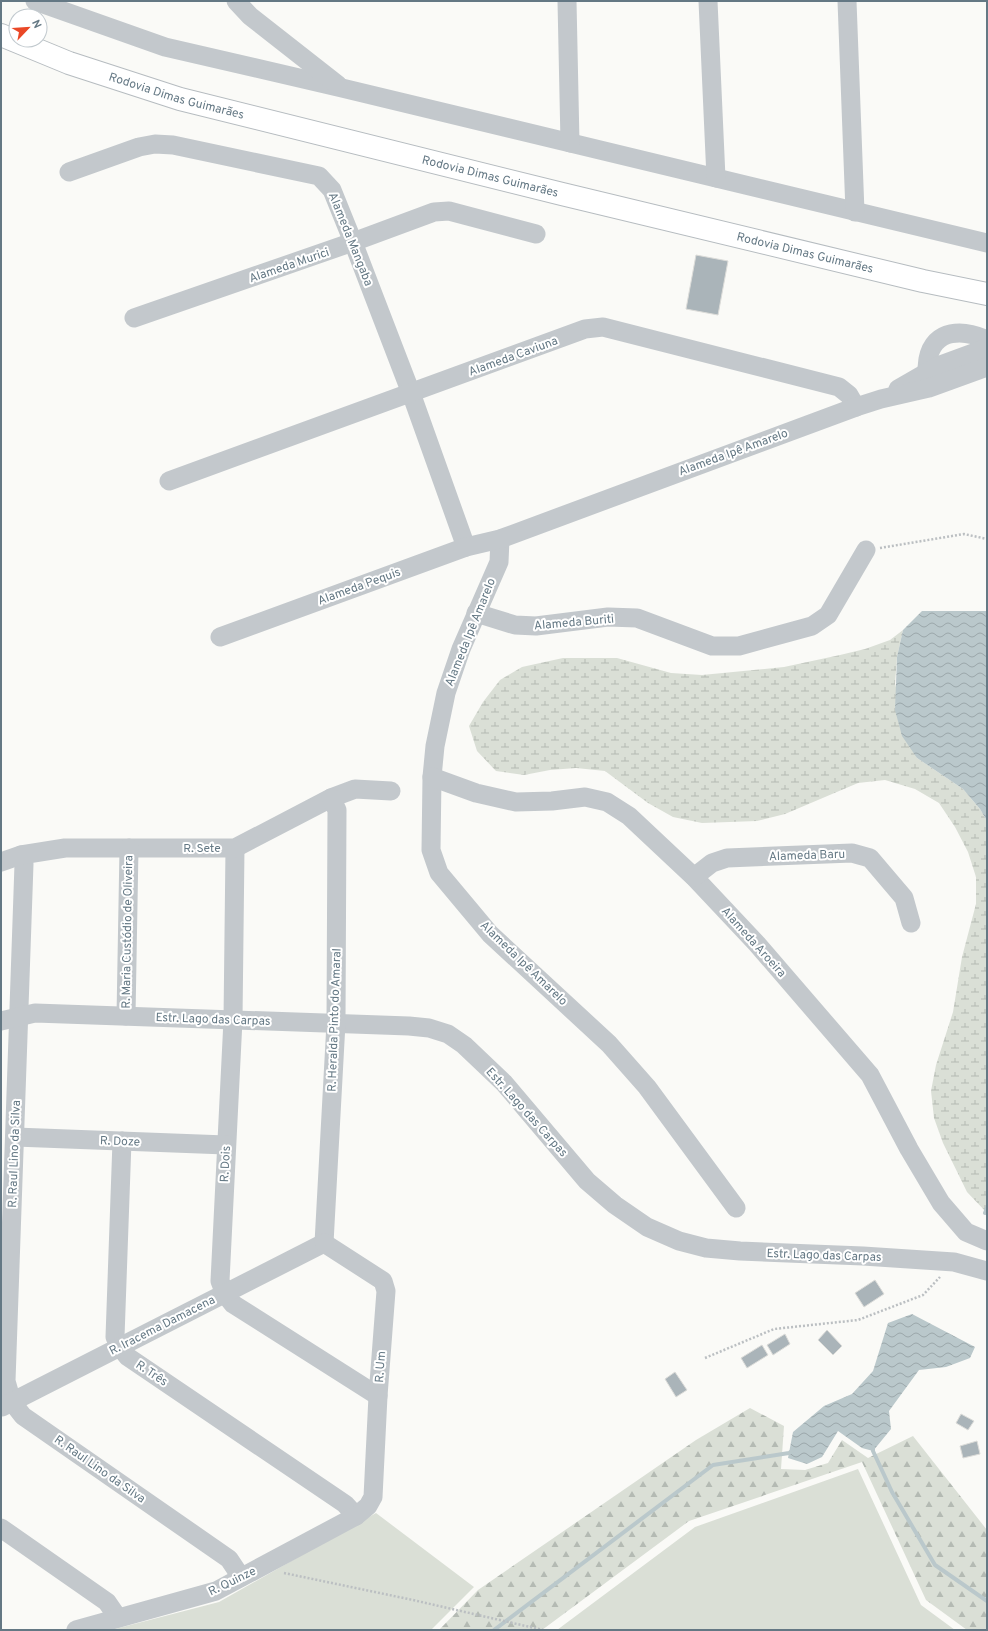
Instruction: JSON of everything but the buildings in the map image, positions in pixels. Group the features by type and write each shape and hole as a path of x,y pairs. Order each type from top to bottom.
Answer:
{"main road":[{"name":"Rodovia Dimas Guimarães","path":"1,35 69,63 180,99 569,196 923,281 987,294"}],"street":[{"path":"35,1 165,47 987,243"},
{"path":"236,1 250,16 342,88"},
{"path":"567,1 570,143"},
{"path":"708,1 716,178"},
{"path":"847,1 855,212"},
{"path":"276,74 282,67 285,59 286,50 284,42"},
{"name":"Alameda Mangaba","path":"69,172 139,147 155,144 173,145 319,176 332,190 353,242 411,393 466,547"},
{"name":"Alameda Murici","path":"134,318 353,242 434,212 450,210 536,234"},
{"name":"Alameda Caviuna","path":"169,481 585,329 603,327 839,387 849,395 856,407"},
{"path":"927,381 930,350 936,341 956,332 974,334 987,340"},
{"name":"Alameda Ipê Amarelo","path":"927,381 938,366 987,348"},
{"name":"Alameda Ipê Amarelo","path":"736,1208 647,1087 609,1044 490,934 438,873 431,850 432,777 435,746 446,693 461,649 499,562 500,540 927,381 987,367"},
{"name":"Alameda Pequis","path":"220,637 466,547 500,540"},
{"name":"Alameda Buriti","path":"476,613 514,626 536,626 608,617 637,618 712,646 739,646 812,626 828,615 866,550"},
{"name":"Alameda Aroeira","path":"432,777 476,793 516,802 586,798 607,802 629,816 694,876 757,944 870,1075 908,1149 941,1203 966,1232 987,1241"},
{"name":"R. Sete","path":"1,862 21,855 65,848 235,848 331,798 355,789 391,791"},
{"name":"R. Heralda Pinto do Amaral","path":"324,1243 336,1023 338,810 331,798"},
{"name":"R. Maria Custódio de Oliveira","path":"126,1016 129,848"},
{"name":"R. Dois","path":"224,1294 220,1281 233,1020 235,848"},
{"name":"Alameda Baru","path":"694,876 712,862 727,858 852,853 870,858 904,898 911,923"},
{"name":"R. Raul Lino da Silva","path":"21,855 24,864 15,1137 5,1272 7,1405 229,1559 241,1577"},
{"name":"Estr. Lago das Carpas","path":"1,1021 35,1013 336,1023 429,1028 448,1034 459,1041 504,1083 587,1181 615,1205 647,1227 679,1241 706,1248 740,1251 863,1256 954,1262 987,1271"},
{"name":"R. Doze","path":"15,1137 226,1145"},
{"path":"120,1347 115,1337 122,1141"},
{"name":"R. Iracema Damacena","path":"7,1405 324,1243"},
{"name":"R. Um","path":"324,1243 383,1281 385,1287 373,1497 368,1506 356,1516"},
{"path":"224,1294 233,1304 378,1396"},
{"name":"R. Três","path":"120,1347 128,1357 345,1504 356,1516"},
{"name":"R. Quinze","path":"76,1630 216,1591 356,1516"},
{"path":"1,1528 107,1602 118,1618"}],"path":[{"path":"866,550 964,534 987,538"},
{"path":"705,1358 774,1329 858,1320 923,1295 954,1262"},
{"path":"259,1568 413,1600 543,1630"}],"green space":[{"path":"903,630 897,657 895,684 917,758 963,789 980,809 987,821 987,1213 967,1192 943,1143 934,1118 931,1091 936,1065 953,1012 962,957 976,904 976,877 968,852 955,827 939,803 915,789 885,780 858,783 785,814 757,821 702,823 673,817 648,803 605,771 576,768 550,770 524,775 496,771 477,751 469,726 483,702 500,680 522,667 563,658 617,658 671,673 702,675 784,667 840,655 865,649 890,640"},
{"path":"750,1408 784,1426 781,1469 805,1470 828,1463 842,1440 868,1458 913,1436 987,1530 987,1630 967,1630 926,1600 862,1462 689,1521 542,1630 439,1630 478,1590 696,1440"},
{"path":"858,1469 921,1605 955,1630 557,1630 695,1527"},
{"path":"376,1513 474,1587 431,1630 111,1630 219,1602"}],"water":[{"path":"922,611 987,611 987,821 980,809 963,789 917,758 902,736 895,710 897,657 903,630"},
{"path":"912,1314 975,1347 970,1358 946,1367 919,1370 889,1411 891,1429 873,1451 862,1448 838,1431 822,1457 807,1464 788,1458 793,1432 824,1406 852,1394 873,1371 888,1323"}],"waterway":[{"path":"985,1213 987,1208"},
{"path":"873,1447 873,1451 892,1492 935,1565 987,1601"},
{"path":"494,1630 713,1465 789,1453 793,1450"}]}
